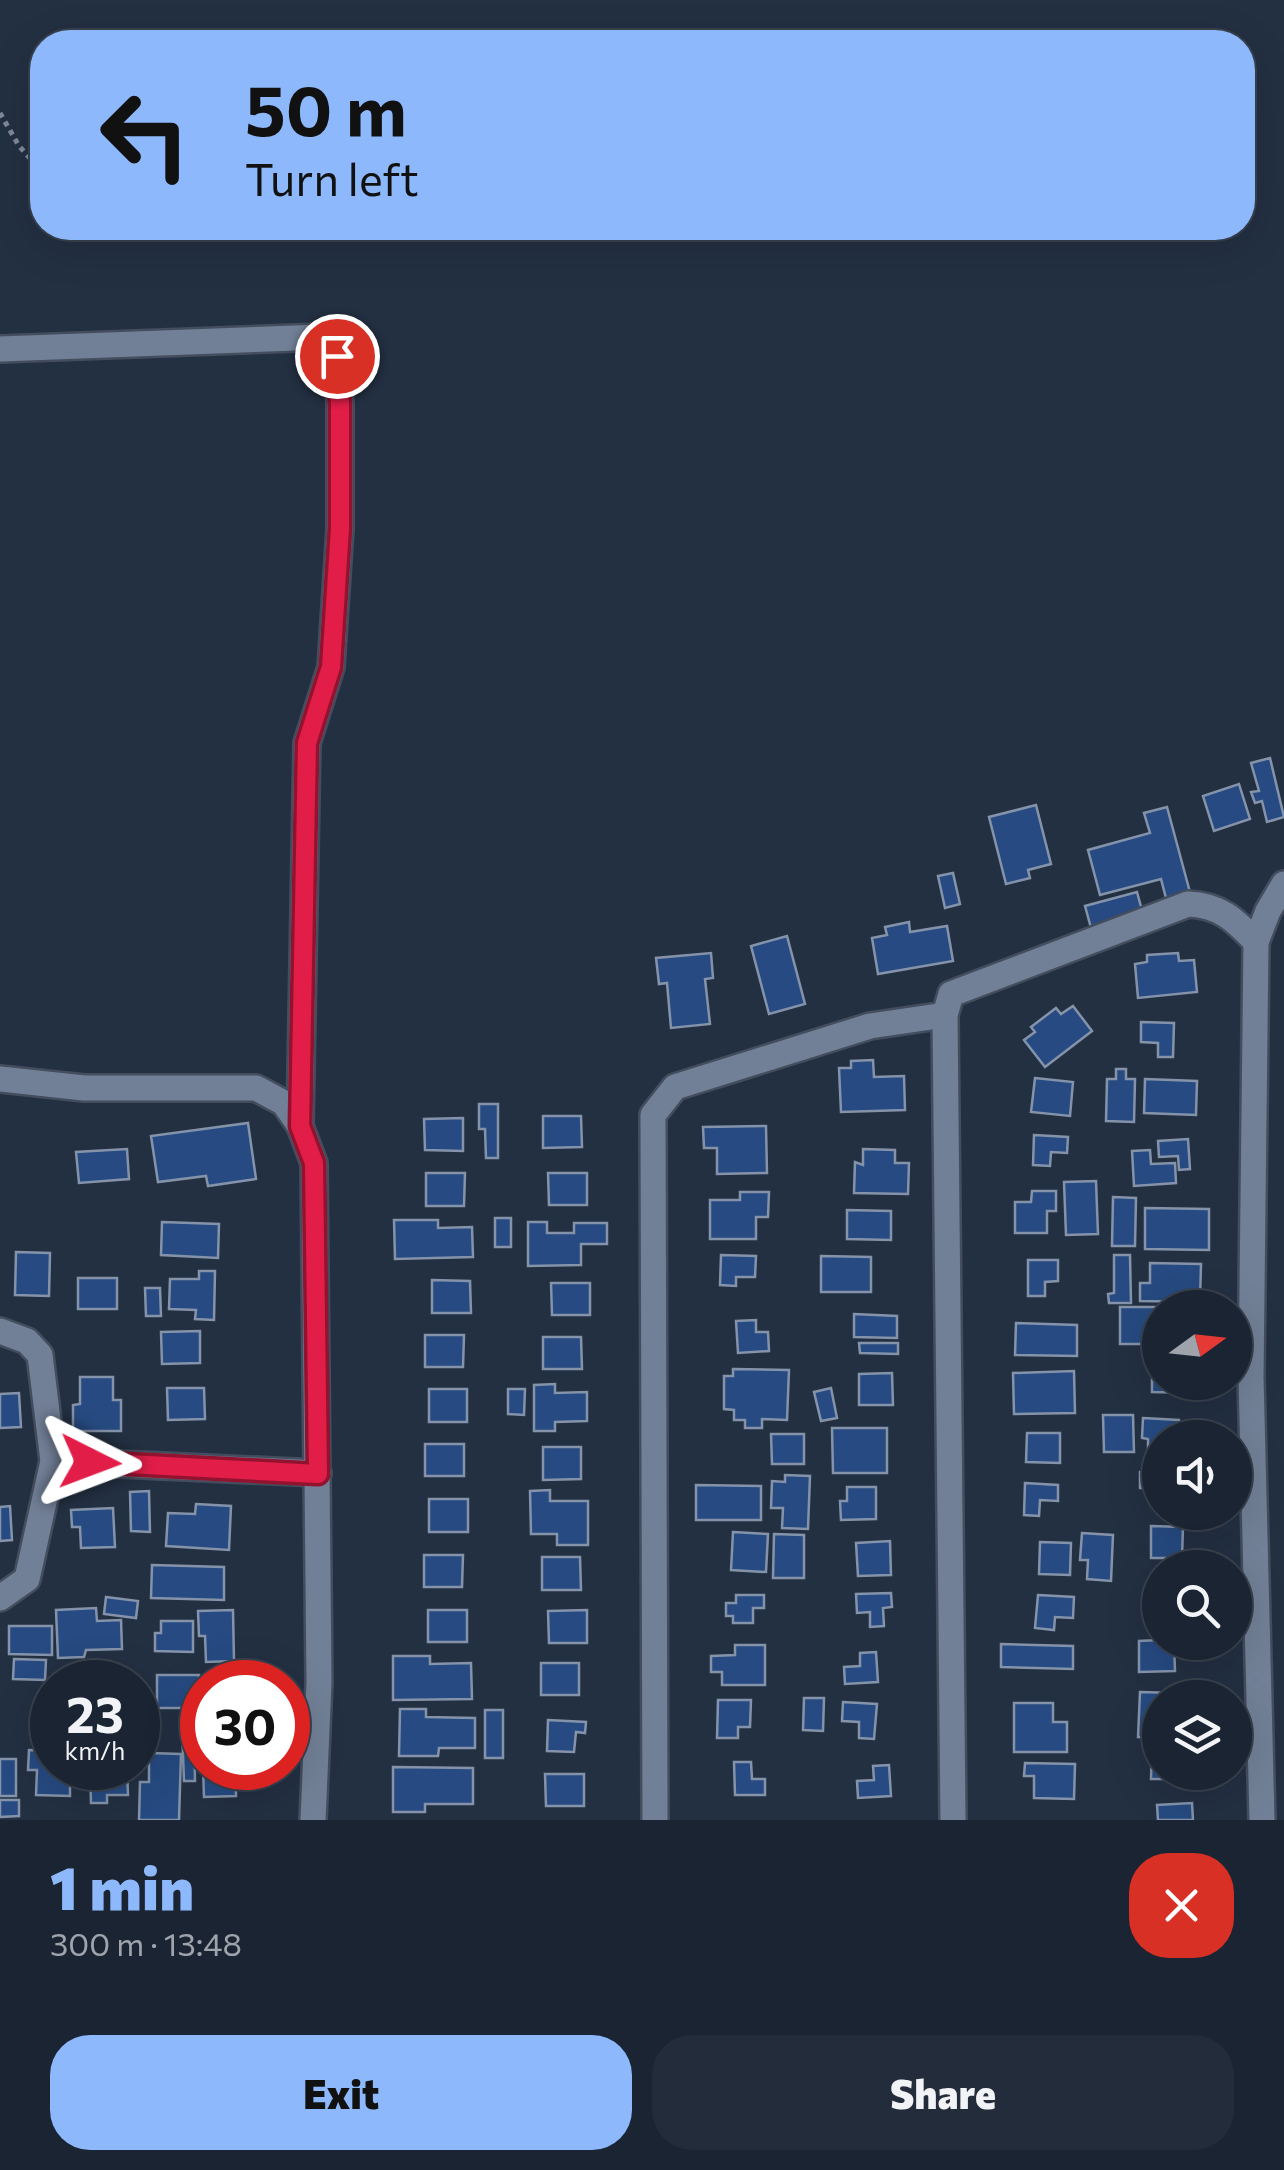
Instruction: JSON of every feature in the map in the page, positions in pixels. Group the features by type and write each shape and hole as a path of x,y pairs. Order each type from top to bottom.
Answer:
{"street":[{"path":"0,349 322,336 337,356 340,528 331,667 307,743 300,1126"},
{"path":"1284,884 1256,942 1250,1377 1262,1820 1284,1819"},
{"path":"953,1820 945,1015 951,994 1188,904 1209,904 1232,917 1256,942"},
{"path":"655,1820 653,1115 675,1087 870,1026 945,1015"},
{"path":"0,1078 84,1088 256,1088 284,1103 300,1126 314,1163 320,1683 313,1820"},
{"path":"0,1331 27,1341 40,1355 53,1461 27,1579 0,1598"},
{"path":"53,1461 318,1474"}],"path":[{"path":"0,112 30,158"}],"building":[{"path":"1270,758 1284,817 1267,822 1262,801 1255,803 1251,792 1259,791 1251,763"},
{"path":"1239,784 1250,819 1214,831 1203,796"},
{"path":"1036,805 1051,864 1028,870 1030,878 1006,884 989,817"},
{"path":"1167,807 1191,896 1167,902 1161,879 1100,895 1088,850 1150,833 1144,813"},
{"path":"953,873 960,904 945,908 938,876"},
{"path":"1137,892 1143,914 1091,928 1085,906"},
{"path":"909,922 910,932 947,926 953,961 878,974 872,938 887,935 885,927"},
{"path":"787,936 805,1004 769,1014 751,946"},
{"path":"711,953 713,978 705,979 710,1024 671,1028 667,983 659,984 656,958"},
{"path":"1178,953 1179,961 1194,960 1197,992 1138,998 1135,964 1147,962 1147,955"},
{"path":"1073,1006 1092,1031 1045,1067 1024,1040 1035,1032 1031,1027 1056,1008 1061,1014"},
{"path":"1141,1022 1174,1023 1173,1057 1158,1057 1158,1043 1141,1042"},
{"path":"873,1060 874,1077 904,1076 905,1110 841,1112 839,1068 851,1068 851,1061"},
{"path":"1116,1069 1126,1069 1126,1079 1135,1079 1134,1122 1106,1121 1107,1079 1116,1079"},
{"path":"1035,1078 1073,1082 1070,1116 1031,1112"},
{"path":"1145,1079 1197,1081 1196,1115 1144,1113"},
{"path":"479,1104 498,1104 498,1158 486,1158 485,1129 479,1129"},
{"path":"543,1116 581,1116 582,1147 543,1148"},
{"path":"463,1118 463,1151 425,1150 424,1119"},
{"path":"248,1123 256,1179 208,1186 206,1176 158,1182 151,1136"},
{"path":"766,1126 767,1173 717,1174 717,1148 704,1148 703,1127"},
{"path":"1034,1135 1068,1137 1067,1153 1051,1152 1050,1166 1033,1165"},
{"path":"1188,1139 1190,1169 1179,1170 1178,1156 1159,1157 1158,1141"},
{"path":"127,1149 129,1179 79,1183 76,1152"},
{"path":"863,1149 895,1150 895,1163 909,1163 908,1194 854,1193 855,1162 863,1165"},
{"path":"1150,1150 1151,1164 1175,1163 1176,1183 1134,1186 1132,1151"},
{"path":"426,1173 465,1173 464,1206 426,1206"},
{"path":"548,1173 587,1173 587,1205 549,1205"},
{"path":"1096,1181 1098,1234 1066,1235 1064,1182"},
{"path":"1032,1191 1056,1191 1056,1211 1047,1211 1047,1233 1015,1233 1015,1202 1031,1202"},
{"path":"740,1192 769,1192 768,1217 756,1217 756,1239 710,1239 710,1200 740,1200"},
{"path":"1113,1197 1136,1198 1135,1246 1112,1246"},
{"path":"1145,1208 1209,1209 1209,1250 1145,1249"},
{"path":"847,1210 891,1211 891,1240 847,1239"},
{"path":"495,1218 511,1218 511,1247 495,1247"},
{"path":"394,1220 438,1220 438,1228 472,1227 473,1257 395,1259"},
{"path":"162,1222 219,1224 218,1258 161,1255"},
{"path":"528,1222 547,1222 547,1233 574,1233 574,1223 607,1223 607,1244 581,1244 581,1265 528,1266"},
{"path":"16,1252 50,1253 49,1296 15,1295"},
{"path":"721,1255 756,1256 755,1277 736,1277 736,1286 720,1285"},
{"path":"1114,1255 1130,1255 1131,1303 1109,1303 1108,1294 1114,1293"},
{"path":"821,1256 871,1257 871,1292 821,1292"},
{"path":"1028,1260 1058,1260 1058,1281 1045,1282 1045,1296 1028,1296"},
{"path":"1150,1263 1201,1264 1200,1290 1142,1290 1140,1301 1140,1283 1150,1283"},
{"path":"199,1271 215,1271 214,1320 195,1319 196,1310 169,1309 170,1279 199,1279"},
{"path":"78,1278 117,1278 117,1309 78,1309"},
{"path":"432,1280 470,1281 471,1313 432,1313"},
{"path":"551,1283 590,1283 590,1315 552,1315"},
{"path":"145,1288 160,1288 161,1316 146,1316"},
{"path":"1120,1307 1142,1307 1142,1344 1120,1344"},
{"path":"854,1314 897,1316 897,1338 854,1337"},
{"path":"756,1320 756,1332 768,1332 769,1351 738,1353 736,1321"},
{"path":"1016,1323 1077,1325 1077,1356 1015,1355"},
{"path":"200,1331 200,1363 162,1364 161,1332"},
{"path":"425,1335 464,1335 463,1367 425,1367"},
{"path":"543,1337 581,1337 582,1369 543,1369"},
{"path":"859,1343 898,1343 898,1354 860,1353"},
{"path":"733,1369 789,1370 787,1420 762,1419 762,1428 745,1428 745,1420 734,1420 734,1410 724,1409 724,1376 733,1376"},
{"path":"1074,1371 1075,1413 1014,1414 1013,1373"},
{"path":"892,1373 893,1405 859,1405 859,1374"},
{"path":"80,1377 113,1377 113,1400 121,1400 121,1431 73,1431 73,1405 80,1404"},
{"path":"555,1384 555,1393 587,1392 587,1421 555,1422 555,1431 534,1431 534,1385"},
{"path":"167,1388 204,1388 205,1419 168,1420"},
{"path":"831,1388 837,1418 821,1421 814,1392"},
{"path":"429,1389 467,1389 467,1422 429,1422"},
{"path":"508,1389 525,1389 524,1415 508,1414"},
{"path":"19,1393 21,1427 0,1428 0,1394"},
{"path":"1103,1415 1133,1415 1134,1452 1104,1452"},
{"path":"832,1428 887,1428 887,1473 833,1473"},
{"path":"1027,1433 1060,1433 1060,1463 1026,1462"},
{"path":"771,1434 804,1434 804,1464 772,1464"},
{"path":"425,1444 464,1444 464,1476 425,1476"},
{"path":"543,1447 581,1447 581,1479 543,1480"},
{"path":"785,1475 810,1476 808,1529 782,1528 783,1508 771,1508 772,1481 785,1482"},
{"path":"1025,1483 1058,1485 1058,1501 1040,1500 1039,1516 1024,1515"},
{"path":"696,1485 761,1486 761,1520 696,1520"},
{"path":"847,1487 876,1487 876,1519 841,1520 840,1501 847,1501"},
{"path":"550,1490 550,1501 588,1501 588,1545 557,1545 557,1534 531,1534 530,1491"},
{"path":"149,1491 150,1532 131,1531 130,1492"},
{"path":"429,1499 468,1499 468,1532 429,1532"},
{"path":"196,1504 231,1506 229,1550 166,1546 168,1513 195,1514"},
{"path":"10,1506 12,1540 0,1541 0,1507"},
{"path":"113,1508 115,1547 81,1548 80,1527 72,1527 71,1510"},
{"path":"1151,1530 1183,1530 1182,1550 1151,1550"},
{"path":"733,1532 768,1534 766,1572 731,1570"},
{"path":"1082,1533 1113,1535 1111,1581 1087,1579 1088,1560 1080,1560"},
{"path":"774,1534 804,1535 804,1578 773,1578"},
{"path":"890,1541 891,1575 858,1576 856,1543"},
{"path":"1040,1542 1071,1543 1070,1575 1039,1574"},
{"path":"424,1555 463,1555 462,1587 424,1587"},
{"path":"542,1557 580,1557 581,1590 542,1590"},
{"path":"152,1565 224,1567 224,1600 151,1598"},
{"path":"891,1593 892,1607 883,1608 884,1626 870,1627 870,1612 857,1613 856,1594"},
{"path":"736,1595 764,1595 764,1608 753,1608 753,1623 733,1623 733,1616 726,1616 726,1603 736,1603"},
{"path":"1038,1595 1074,1597 1073,1618 1055,1617 1054,1630 1035,1628"},
{"path":"106,1597 138,1601 136,1618 104,1614"},
{"path":"96,1608 97,1621 121,1620 122,1649 86,1650 84,1657 58,1658 56,1610"},
{"path":"233,1610 234,1660 206,1660 205,1636 199,1636 198,1611"},
{"path":"428,1610 467,1610 467,1642 428,1642"},
{"path":"587,1610 587,1643 549,1643 548,1611"},
{"path":"161,1621 193,1621 193,1652 155,1651 155,1633 161,1633"},
{"path":"9,1626 52,1626 52,1655 9,1654"},
{"path":"1139,1641 1142,1660 1175,1660 1175,1671 1139,1672"},
{"path":"1001,1644 1073,1646 1073,1669 1001,1667"},
{"path":"735,1645 765,1645 765,1685 722,1685 722,1672 711,1672 711,1656 735,1655"},
{"path":"876,1652 878,1682 845,1684 844,1667 860,1666 860,1653"},
{"path":"393,1656 430,1656 430,1664 471,1663 472,1699 393,1700"},
{"path":"14,1659 46,1660 30,1660 30,1680 13,1679"},
{"path":"541,1663 579,1663 579,1695 541,1695"},
{"path":"160,1675 180,1675 180,1708 160,1708"},
{"path":"1140,1692 1142,1692 1142,1737 1138,1737"},
{"path":"804,1698 824,1698 823,1731 803,1730"},
{"path":"718,1700 751,1700 750,1727 738,1727 738,1738 717,1738"},
{"path":"843,1702 877,1704 874,1739 859,1738 859,1722 842,1721"},
{"path":"1014,1703 1053,1703 1053,1722 1067,1722 1067,1752 1014,1752"},
{"path":"400,1709 426,1709 426,1717 475,1718 475,1748 439,1748 438,1756 399,1756"},
{"path":"485,1710 503,1710 503,1758 485,1758"},
{"path":"548,1720 586,1722 585,1733 576,1732 574,1752 547,1751"},
{"path":"160,1753 180,1754 179,1820 139,1820 140,1790 160,1790"},
{"path":"0,1759 16,1759 16,1796 0,1796"},
{"path":"734,1762 751,1762 752,1779 765,1779 765,1795 735,1795"},
{"path":"1025,1763 1075,1764 1074,1799 1034,1798 1034,1776 1024,1776"},
{"path":"889,1765 891,1796 858,1798 857,1781 874,1780 873,1766"},
{"path":"393,1767 473,1768 473,1804 425,1804 425,1812 393,1812"},
{"path":"545,1774 584,1774 584,1806 546,1806"},
{"path":"36,1790 70,1790 70,1796 36,1795"},
{"path":"91,1790 128,1790 128,1795 107,1795 107,1803 91,1803"},
{"path":"204,1790 236,1790 236,1796 204,1797"},
{"path":"0,1800 19,1800 19,1816 0,1817"},
{"path":"1192,1803 1193,1820 1158,1820 1157,1805"}],"route":[{"path":"90,1462 318,1474 314,1163 300,1126 307,743 331,667 340,528 337,356"}]}
